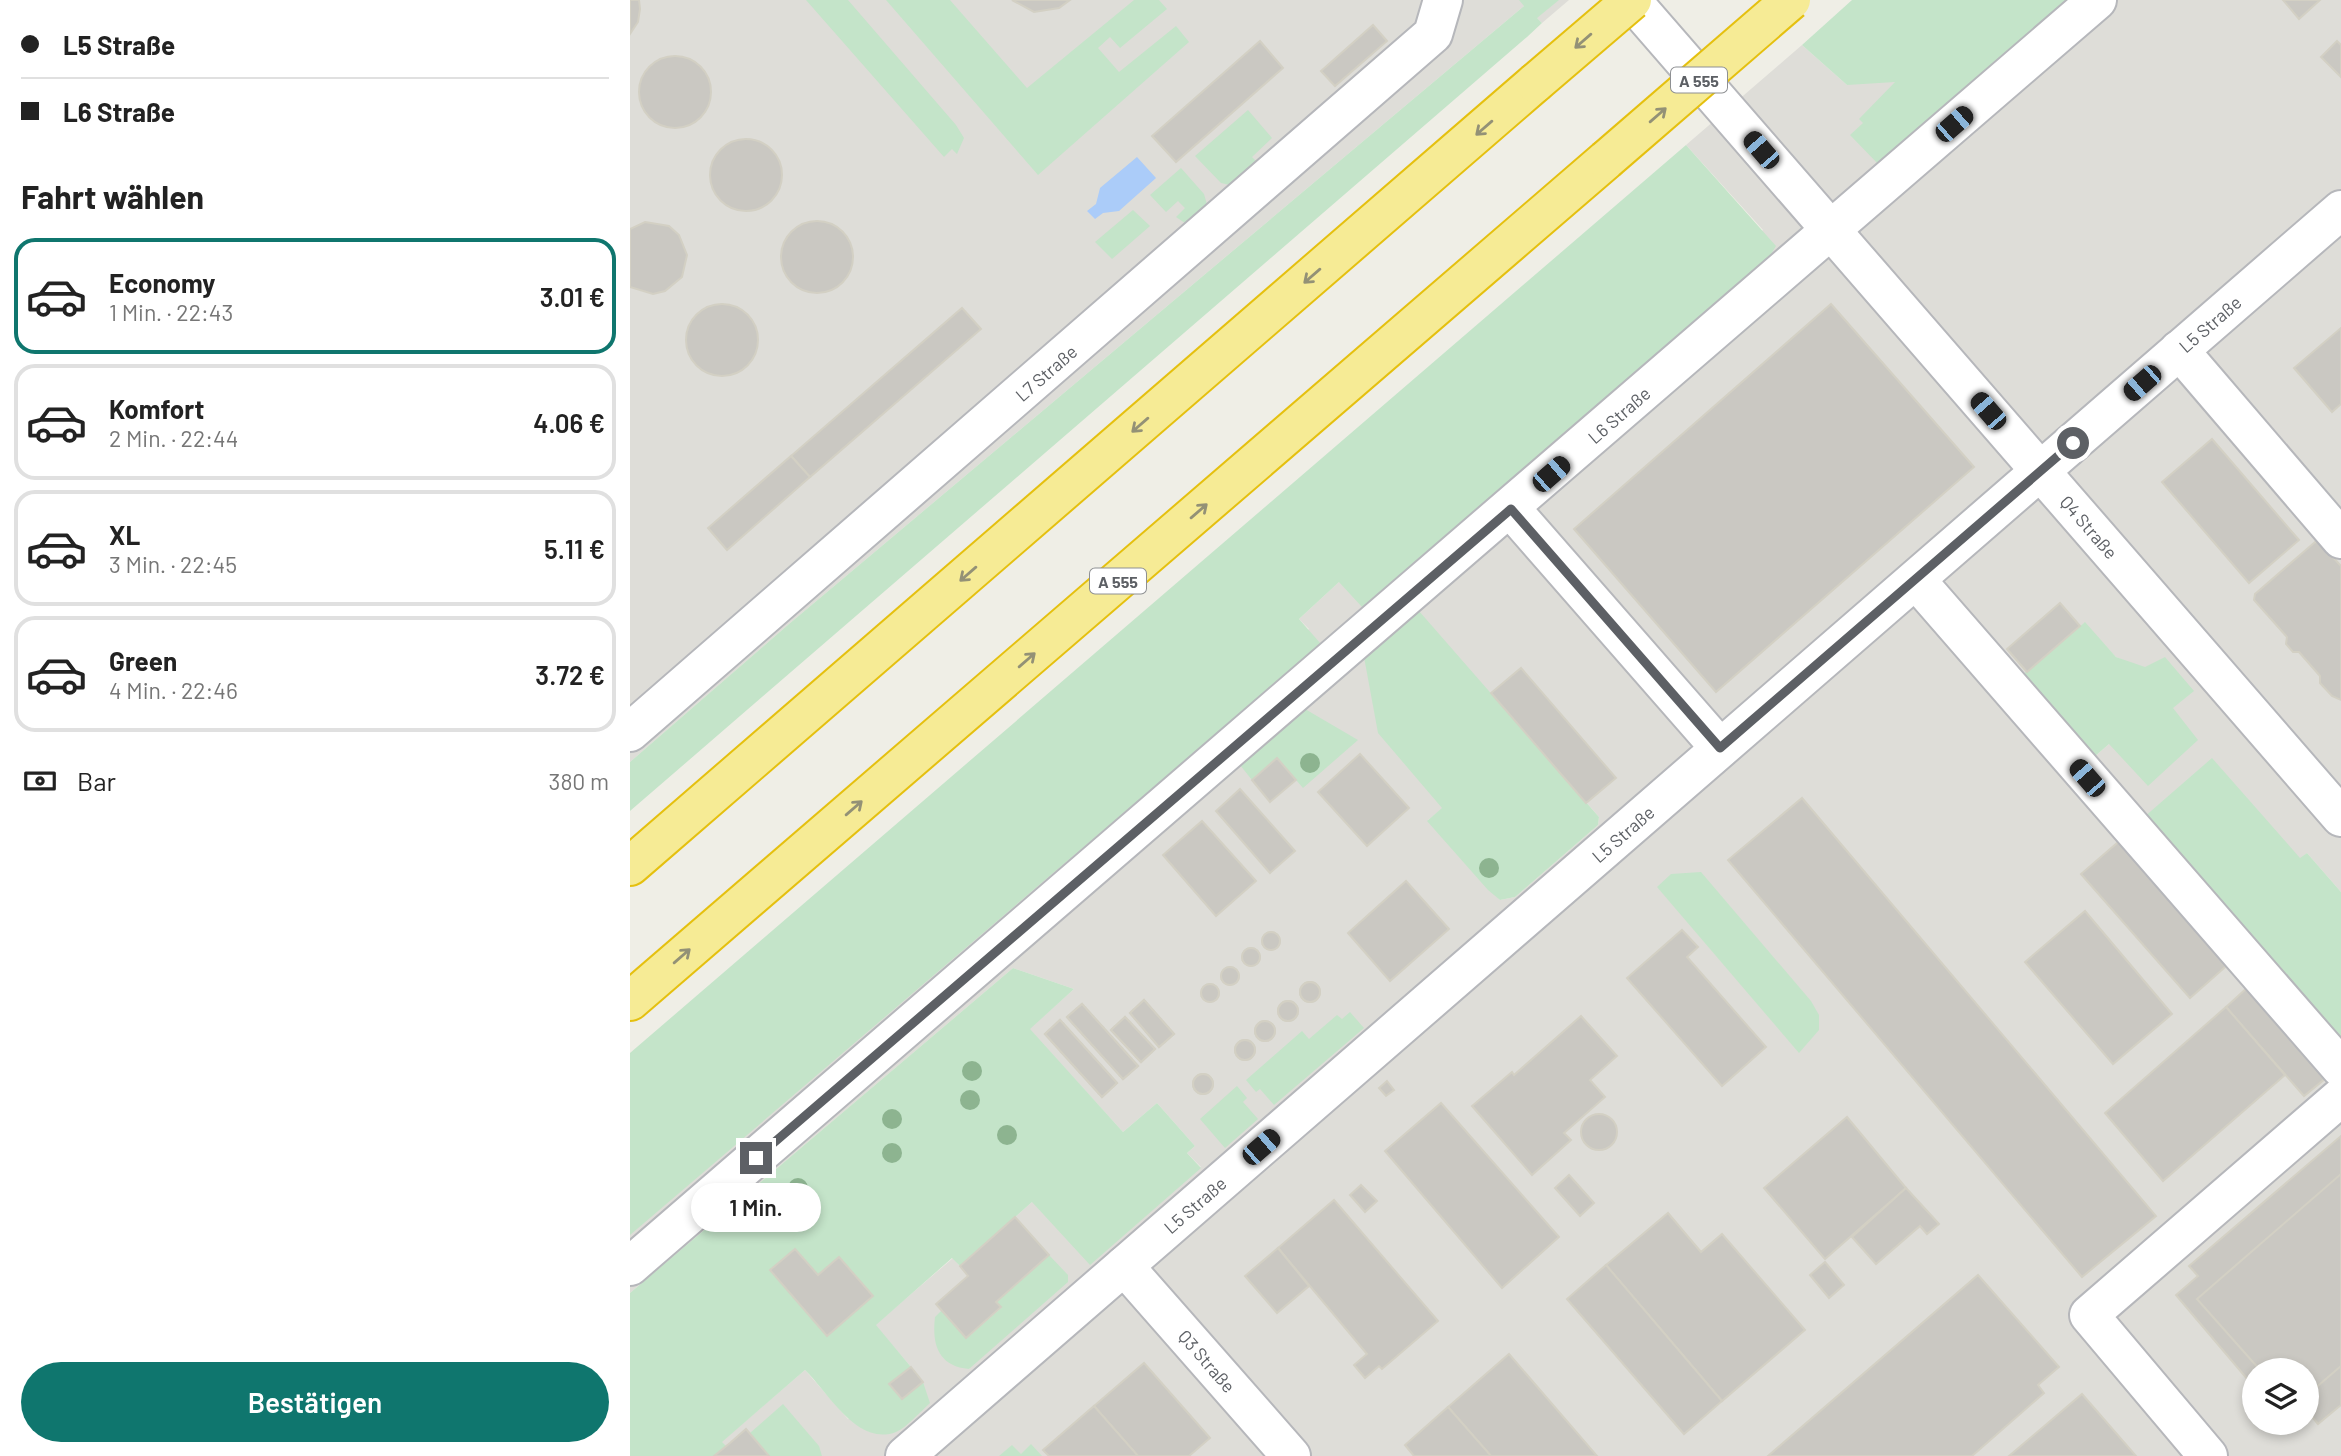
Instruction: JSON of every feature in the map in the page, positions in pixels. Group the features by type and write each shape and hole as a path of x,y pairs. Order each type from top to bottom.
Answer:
{"highway":[{"path":"630,866 1632,0"},
{"name":"A 555","path":"630,1001 1791,0"}],"lane":[{"name":"L7 Straße","path":"630,732 1433,34 1443,0"},
{"name":"Q4 Straße","path":"1632,0 2341,817"},
{"name":"L6 Straße","path":"630,1266 1511,509 2097,0"},
{"name":"L5 Straße","path":"905,1456 2341,210"},
{"path":"2179,351 2341,539"},
{"path":"1511,509 1720,748"},
{"path":"1916,580 2341,1068"},
{"path":"2208,1456 2089,1315 2341,1097"},
{"name":"Q3 Straße","path":"1124,1266 1291,1456"}],"shaded area":[{"path":"630,0 1569,0 1542,23 1524,6 789,624 630,762"},
{"path":"2020,0 2341,0 2341,892 2307,853 2301,858 2341,1044 2341,1456 714,1456 725,1446 721,1442 805,1370 848,1419 902,1399 889,1384 911,1367 875,1325 953,1258 960,1266 1032,1202 1201,1167 1187,1153 1195,1146 1157,1103 1123,1132 1029,1029 1074,989 1013,968 630,1293 630,1209 1309,629 1299,619 1340,581 1351,594 1763,230 1686,145 1802,45 1847,85","holes":["2084,623 2116,657 2193,691 2172,708 2109,744 2093,758 2021,677","1305,709 1296,780 1277,758","1554,765 1599,817 1598,825 1515,897 1500,900 1428,820 1442,809","1001,1307 969,1369 966,1338"]}],"green space":[{"path":"806,0 848,0 956,125 964,138 957,154 952,149 944,157"},
{"path":"886,0 950,0 1027,88 1134,0 1159,0 1167,9 1120,48 1110,37 1098,48 1119,72 1176,26 1189,42 1038,175"},
{"path":"1519,0 1559,0 1537,18 1542,23 1527,37 630,811 630,762 789,624 1524,6"},
{"path":"1852,0 2066,0 1880,166 1850,135 1863,123 1859,119 1895,82 1847,85 1802,45"},
{"path":"1248,110 1272,138 1252,157 1258,163 1234,186 1221,183 1195,156"},
{"path":"1686,145 1776,246 1768,259 1362,607 1339,582 1299,619 1321,644 630,1235 630,1053"},
{"path":"1181,168 1204,194 1208,208 1188,225 1176,217 1185,208 1178,201 1166,212 1150,195"},
{"path":"1133,210 1150,226 1112,259 1095,242"},
{"path":"1419,611 1599,817 1598,825 1515,897 1500,900 1488,890 1427,821 1442,808 1378,733 1364,657"},
{"path":"2085,622 2116,657 2145,667 2165,657 2194,691 2173,708 2198,740 2148,786 2109,744 2093,758 2021,676"},
{"path":"1305,709 1358,740 1303,788 1277,758 1252,780 1240,765"},
{"path":"2212,758 2300,858 2307,853 2341,892 2341,1044 2143,818"},
{"path":"1701,872 1811,1001 1819,1015 1819,1030 1799,1053 1657,887 1671,874"},
{"path":"1013,968 1074,989 1030,1029 1123,1132 1157,1103 1195,1146 1187,1153 1201,1168 1090,1265 1032,1202 960,1266 952,1258 876,1325 911,1367 890,1385 902,1399 923,1382 930,1403 896,1432 882,1435 856,1425 805,1370 722,1442 726,1446 714,1456 630,1456 630,1293","holes":["795,1249 818,1275 839,1257 873,1296 827,1336 770,1270"]},
{"path":"1350,1012 1364,1028 1274,1105 1260,1089 1256,1092 1246,1080 1302,1031 1309,1039 1337,1015 1342,1019"},
{"path":"1237,1086 1247,1098 1243,1102 1258,1119 1225,1148 1200,1119"},
{"path":"1049,1255 1068,1275 1068,1282 969,1369 958,1367 943,1358 935,1336 935,1317 942,1310 967,1338 1001,1308 996,1302"},
{"path":"783,1404 819,1446 822,1456 769,1456 750,1433"},
{"path":"1031,1444 1042,1456 999,1456 1012,1445 1021,1454"}],"water":[{"path":"1137,157 1156,178 1119,211 1103,213 1095,219 1087,211 1096,204 1100,188"}],"building":[{"path":"630,0 639,0 640,9 638,22 630,34"},
{"path":"1012,0 1070,0 1059,8 1034,12"},
{"path":"2283,0 2320,0 2299,19"},
{"path":"1373,25 1387,41 1335,86 1321,71"},
{"path":"1260,41 1283,68 1176,162 1152,136"},
{"path":"2337,41 2341,45 2341,77 2321,57"},
{"path":"675,56 695,62 705,72 711,92 705,112 695,122 675,128 655,122 645,112 639,92 645,72 655,62"},
{"path":"746,139 766,145 776,155 782,175 776,195 766,205 746,211 726,205 716,195 710,175 716,155 726,145"},
{"path":"817,221 837,227 847,237 853,257 847,277 837,287 817,293 797,287 787,277 781,257 787,237 797,227"},
{"path":"645,222 669,226 679,235 687,255 682,277 665,291 653,294 630,287 630,229"},
{"path":"722,304 742,310 752,320 758,340 752,360 742,370 722,376 702,370 692,360 686,340 692,320 702,310"},
{"path":"1831,304 1974,467 1716,692 1574,529"},
{"path":"962,308 981,329 810,477 791,456"},
{"path":"2341,328 2341,404 2332,412 2294,368"},
{"path":"2212,439 2299,540 2249,583 2162,482"},
{"path":"791,456 810,477 727,550 708,528"},
{"path":"2315,542 2320,543 2341,566 2341,700 2332,696 2320,683 2320,676 2299,652 2293,652 2286,644 2287,637 2254,600 2255,594"},
{"path":"2060,603 2080,626 2027,672 2007,649"},
{"path":"1521,668 1616,778 1586,803 1491,693"},
{"path":"1360,754 1409,808 1367,846 1318,792"},
{"path":"1277,758 1296,780 1270,802 1252,780"},
{"path":"1240,789 1295,851 1270,873 1216,811"},
{"path":"1802,798 2156,1216 2082,1277 1728,860"},
{"path":"1202,821 1256,881 1216,916 1163,855"},
{"path":"2123,838 2232,961 2190,998 2081,874"},
{"path":"1406,881 1449,929 1390,981 1348,933"},
{"path":"2085,911 2172,1014 2113,1064 2025,962"},
{"path":"1682,930 1698,947 1687,957 1766,1047 1722,1086 1627,978"},
{"path":"1271,932 1277,935 1280,941 1277,947 1271,950 1265,947 1262,941 1265,935"},
{"path":"1271,932 1277,935 1280,941 1277,947 1271,950 1265,947 1262,941 1265,935"},
{"path":"1251,948 1257,951 1260,957 1257,963 1251,966 1245,963 1242,957 1245,951"},
{"path":"1251,948 1257,951 1260,957 1257,963 1251,966 1245,963 1242,957 1245,951"},
{"path":"1226,967 1234,967 1239,976 1237,983 1226,985 1221,980 1221,972"},
{"path":"1226,967 1234,967 1239,976 1237,983 1226,985 1221,980 1221,972"},
{"path":"1310,982 1317,985 1320,992 1317,999 1310,1002 1303,999 1300,992 1303,985"},
{"path":"1310,982 1317,985 1320,992 1317,999 1310,1002 1303,999 1300,992 1303,985"},
{"path":"1206,984 1214,984 1219,993 1217,1000 1206,1002 1201,997 1201,989"},
{"path":"1206,984 1214,984 1219,993 1217,1000 1206,1002 1201,997 1201,989"},
{"path":"2248,987 2326,1078 2304,1096 2226,1007"},
{"path":"1144,1000 1174,1034 1159,1047 1130,1013"},
{"path":"1144,1000 1174,1034 1159,1047 1130,1013"},
{"path":"1288,1001 1295,1004 1298,1011 1295,1018 1288,1021 1281,1018 1278,1011 1281,1004"},
{"path":"1288,1001 1295,1004 1298,1011 1295,1018 1288,1021 1281,1018 1278,1011 1281,1004"},
{"path":"1082,1004 1138,1066 1123,1079 1067,1017"},
{"path":"1082,1004 1138,1066 1123,1079 1067,1017"},
{"path":"2226,1007 2285,1075 2163,1181 2105,1113"},
{"path":"1581,1016 1617,1056 1590,1080 1605,1097 1564,1133 1571,1140 1532,1175 1472,1106 1512,1072 1514,1075"},
{"path":"1125,1017 1155,1049 1141,1062 1111,1030"},
{"path":"1125,1017 1155,1049 1141,1062 1111,1030"},
{"path":"1060,1020 1117,1083 1102,1097 1045,1034"},
{"path":"1060,1020 1117,1083 1102,1097 1045,1034"},
{"path":"1265,1021 1272,1024 1275,1031 1272,1038 1265,1041 1258,1038 1255,1031 1258,1024"},
{"path":"1265,1021 1272,1024 1275,1031 1272,1038 1265,1041 1258,1038 1255,1031 1258,1024"},
{"path":"1245,1040 1252,1043 1255,1050 1252,1057 1245,1060 1238,1057 1235,1050 1238,1043"},
{"path":"1245,1040 1252,1043 1255,1050 1252,1057 1245,1060 1238,1057 1235,1050 1238,1043"},
{"path":"1203,1074 1210,1077 1213,1084 1210,1091 1203,1094 1196,1091 1193,1084 1196,1077"},
{"path":"1203,1074 1210,1077 1213,1084 1210,1091 1203,1094 1196,1091 1193,1084 1196,1077"},
{"path":"1387,1081 1394,1090 1386,1096 1379,1088"},
{"path":"1441,1103 1559,1237 1502,1288 1385,1151"},
{"path":"1599,1114 1612,1119 1617,1132 1612,1145 1599,1150 1586,1145 1581,1132 1586,1119"},
{"path":"1847,1117 1906,1188 1825,1259 1764,1188"},
{"path":"2341,1136 2341,1405 2319,1423 2319,1358 2242,1358 2242,1373 2176,1295 2198,1276 2189,1266"},
{"path":"2341,1174 2341,1366 2319,1385 2319,1358 2249,1358 2197,1299"},
{"path":"1569,1175 1594,1203 1580,1216 1555,1188"},
{"path":"1361,1185 1377,1201 1365,1212 1350,1195"},
{"path":"1906,1188 1939,1224 1927,1234 1920,1226 1876,1264 1852,1237"},
{"path":"1334,1200 1438,1321 1382,1369 1379,1366 1365,1378 1354,1365 1367,1354 1278,1248"},
{"path":"1668,1213 1701,1252 1722,1234 1805,1330 1722,1401 1606,1265"},
{"path":"1015,1217 1049,1255 996,1302 1001,1307 966,1338 936,1304 968,1276 960,1266"},
{"path":"1278,1248 1309,1286 1277,1313 1245,1276"},
{"path":"795,1249 818,1275 839,1257 873,1296 827,1336 770,1270"},
{"path":"1825,1262 1844,1285 1829,1298 1810,1275"},
{"path":"1606,1265 1722,1401 1684,1434 1567,1299"},
{"path":"1978,1275 2059,1367 2038,1385 2044,1393 1972,1456 1768,1456"},
{"path":"1509,1354 1597,1456 1491,1456 1448,1407"},
{"path":"1144,1363 1210,1438 1189,1456 1138,1456 1094,1406"},
{"path":"911,1367 923,1382 902,1399 889,1384"},
{"path":"2082,1394 2136,1456 2009,1456"},
{"path":"1094,1406 1138,1456 1049,1456 1043,1450"},
{"path":"1448,1407 1491,1456 1414,1456 1405,1445"},
{"path":"746,1429 769,1456 714,1456 730,1443"}],"route":[{"path":"756,1158 1511,509 1720,748 2073,443"}]}
